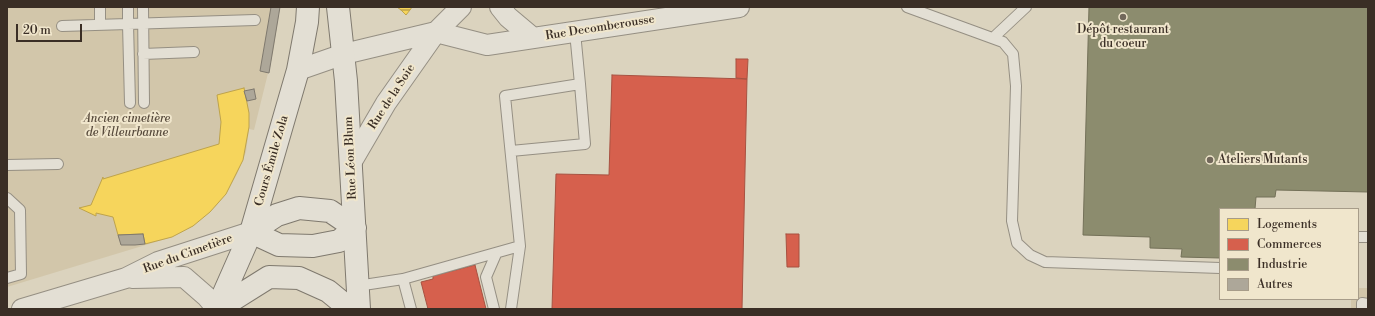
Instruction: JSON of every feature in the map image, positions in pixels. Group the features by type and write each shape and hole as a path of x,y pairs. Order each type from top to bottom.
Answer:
{"main road":[{"name":"Cours Émile Zola","path":"217,309 251,232 298,70 307,22 308,7"},
{"name":"Rue Léon Blum","path":"338,7 344,54 359,309"},
{"path":"299,208 330,211 355,228 339,240 313,246 279,245 251,232 277,215 299,208"},
{"path":"217,309 269,277 299,278 328,291 350,309"}],"street":[{"name":"Rue de la Soie","path":"351,163 386,103 436,32 461,7"},
{"name":"Rue Decomberousse","path":"500,7 508,17 533,38"},
{"name":"Rue Decomberousse","path":"436,32 487,45 739,7"},
{"path":"298,70 344,54 436,32"},
{"name":"Rue du Cimetière","path":"22,309 126,278 158,262 251,232"},
{"name":"Rue du Cimetière","path":"126,278 184,277 207,296 217,309"}],"lane":[{"path":"100,7 100,25"},
{"path":"128,7 130,103"},
{"path":"143,7 144,103"},
{"path":"907,7 1003,42 1013,54 1016,77 1012,221 1017,243 1030,255 1045,262 1219,268"},
{"path":"993,38 1026,7"},
{"path":"62,26 255,20"},
{"path":"511,151 585,144 575,32"},
{"path":"143,54 194,52"},
{"path":"511,309 520,246 505,96 580,84"},
{"path":"7,165 58,164"},
{"path":"7,198 20,210 21,274 7,278"},
{"path":"358,286 403,279 520,246"},
{"path":"494,309 486,277 496,254"},
{"path":"403,279 411,309"}],"green space":[{"name":"Ancien cimetière de Villeurbanne","path":"7,7 280,7 273,53 254,130 249,129 246,152 237,174 226,194 216,206 193,226 172,237 7,287"},
{"path":"1359,288 1368,288 1368,309 1351,309 1351,300 1359,300"}],"building: Logements":[{"path":"397,7 412,7 410,10 401,10"},
{"path":"401,10 410,10 406,15"},
{"path":"244,88 249,113 249,127 243,160 226,194 210,212 193,226 172,237 145,244 143,234 118,235 113,217 96,213 96,216 79,208 91,205 103,177 103,179 219,144 221,122 217,95"}],"building: Commerces":[{"path":"736,59 748,59 747,79 736,78"},
{"path":"612,75 747,79 742,309 552,309 556,174 609,175"},
{"path":"786,234 799,234 799,267 787,267"},
{"path":"475,265 486,309 428,309 421,282 433,279 433,276"}],"building: Industrie":[{"path":"1089,7 1368,7 1368,192 1276,190 1275,197 1256,197 1255,208 1219,208 1219,258 1181,257 1182,249 1150,248 1150,237 1083,235"}],"building: Autres":[{"path":"271,7 280,7 269,73 260,71"},
{"path":"254,89 256,99 247,101 244,91"},
{"path":"143,234 145,244 135,245 121,245 118,235"}],"place":[{"name":"Dépôt restaurant du coeur","path":"1123,17"},
{"name":"Ateliers Mutants","path":"1210,160"}]}
